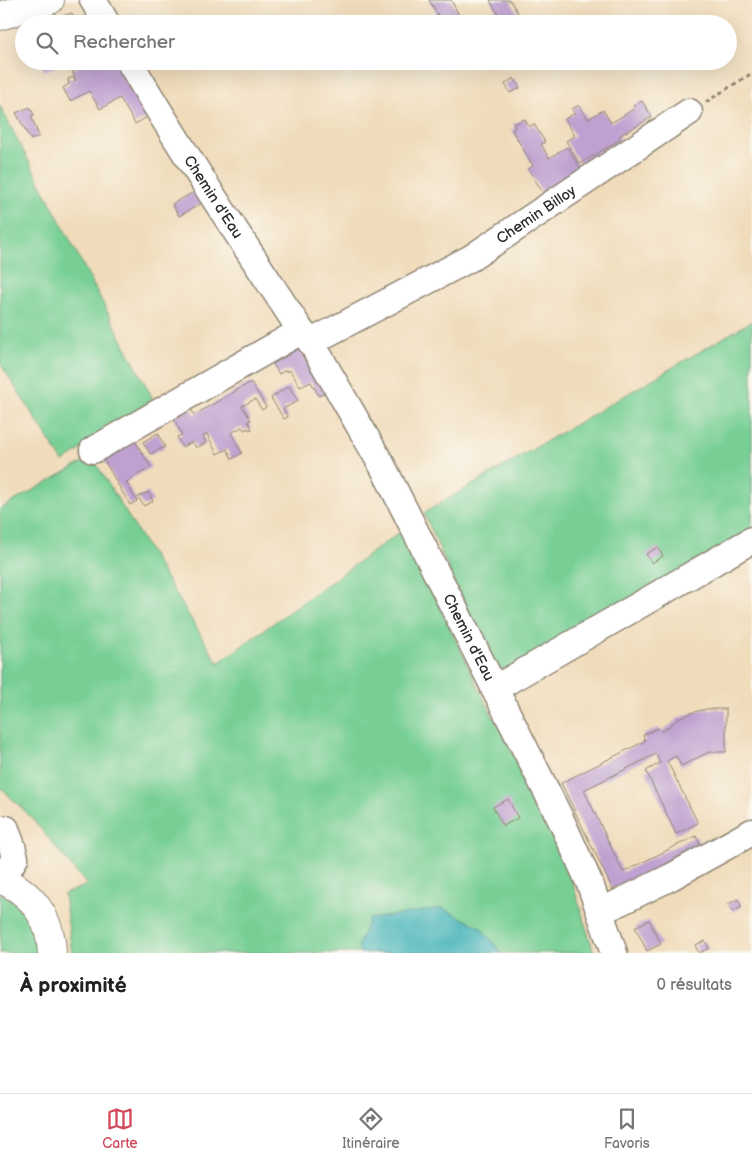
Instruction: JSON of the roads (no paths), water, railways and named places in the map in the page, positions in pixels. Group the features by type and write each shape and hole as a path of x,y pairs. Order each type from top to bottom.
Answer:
{"main road":[{"path":"0,16 50,0"},
{"path":"1,879 22,891 38,908 48,929 52,953"}],"street":[{"path":"93,0 102,15"},
{"name":"Chemin d'Eau","path":"134,70 172,133 306,337 383,467 561,820 600,912 614,953"},
{"name":"Chemin Billoy","path":"306,337 471,258 689,112"},
{"path":"92,450 306,337"},
{"path":"494,689 752,540"},
{"path":"0,828 6,829 15,858 1,879"},
{"path":"600,912 671,877 752,832"}],"water":[{"path":"442,908 480,927 502,953 360,953 358,946 369,919"}]}
